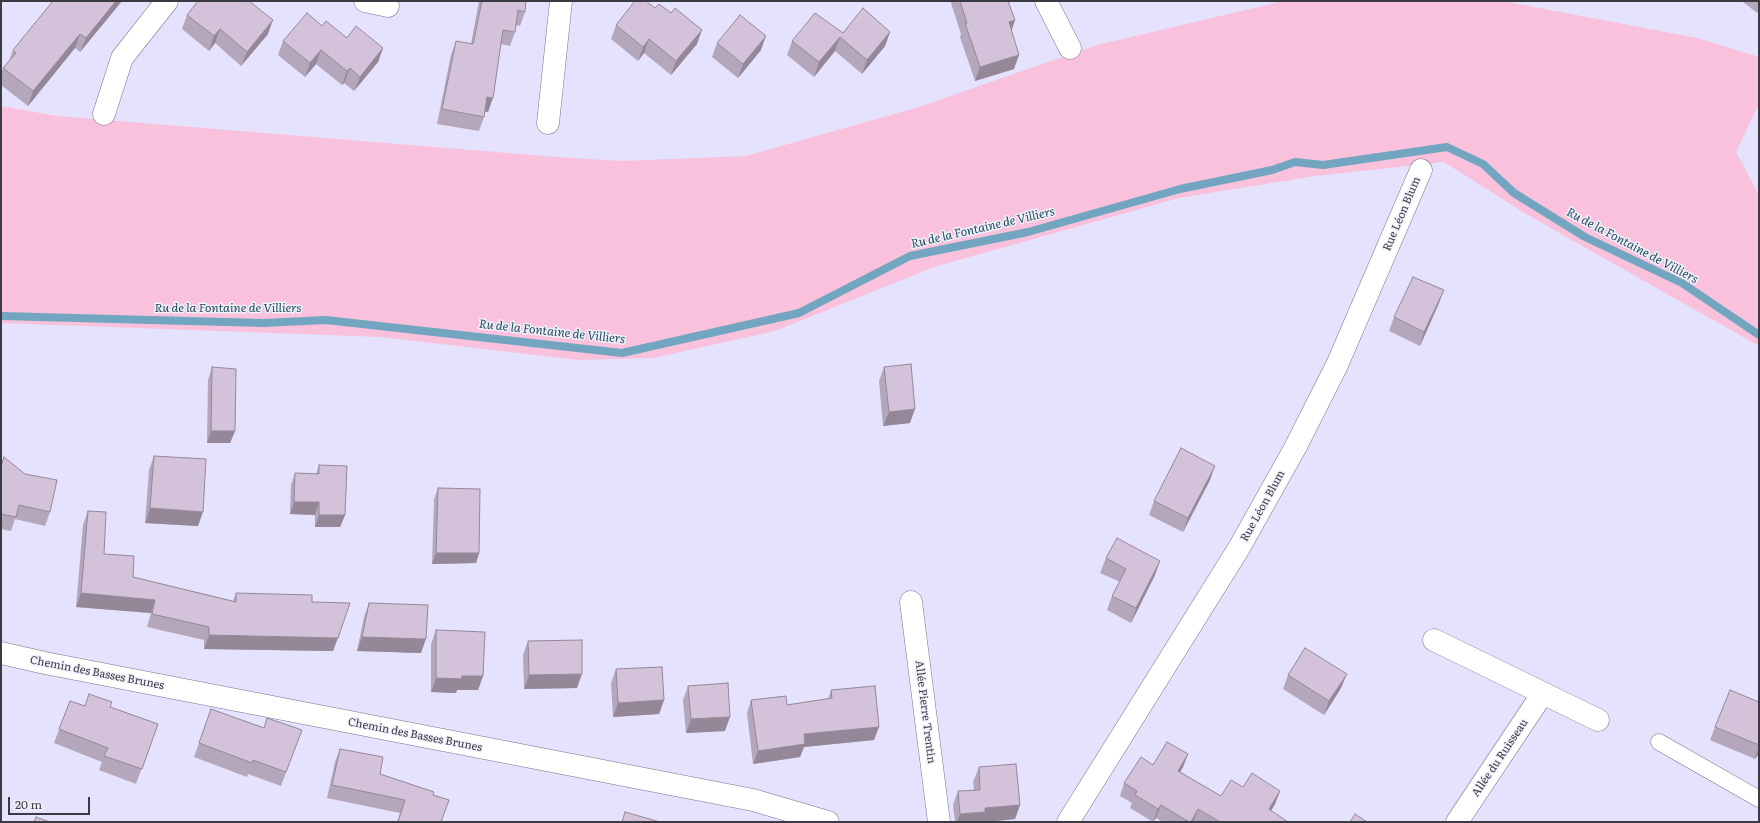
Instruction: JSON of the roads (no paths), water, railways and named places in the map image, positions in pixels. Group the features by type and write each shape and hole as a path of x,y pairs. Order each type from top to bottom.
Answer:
{"street":[{"path":"104,114 122,58 167,1"},
{"path":"365,1 388,6"},
{"path":"548,123 561,1"},
{"path":"1046,1 1070,48"},
{"name":"Rue Léon Blum","path":"1068,822 1239,548 1295,448 1337,364 1421,170"},
{"name":"Allée Pierre Trentin","path":"911,602 939,822"},
{"path":"1434,640 1598,720"},
{"name":"Chemin des Basses Brunes","path":"1,652 45,663 753,800 828,822"},
{"name":"Allée du Ruisseau","path":"1457,822 1543,693"}],"lane":[{"path":"1659,742 1759,800"}],"waterway":[{"name":"Ru de la Fontaine de Villiers","path":"1,316 264,323 326,320 622,353 799,313 910,256 1028,232 1180,189 1272,170 1295,162 1323,165 1447,147 1483,164 1514,193 1585,237 1682,283 1759,335"}]}
